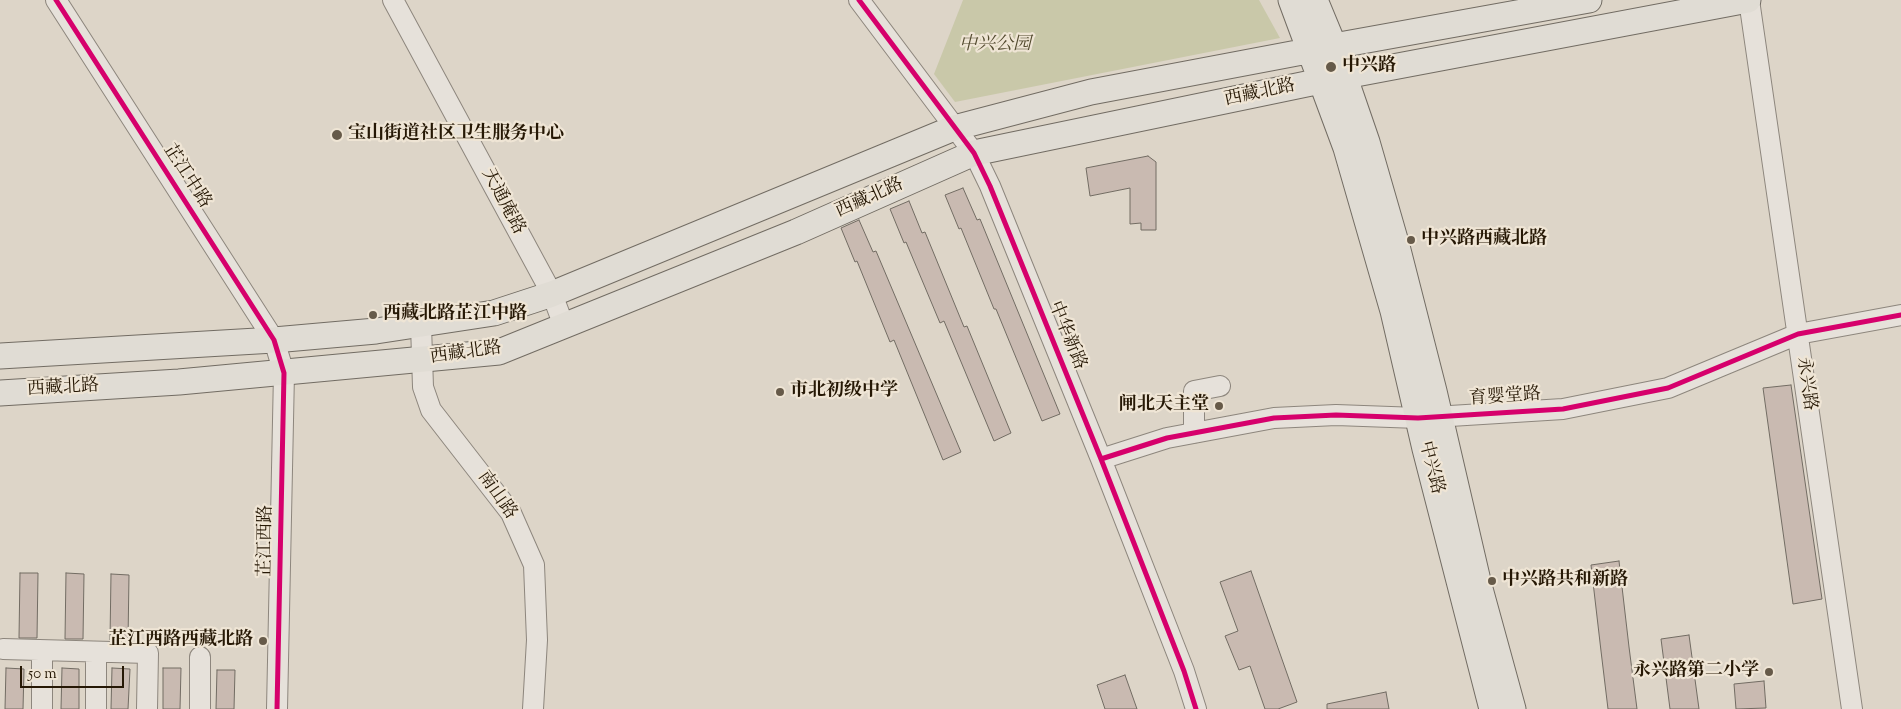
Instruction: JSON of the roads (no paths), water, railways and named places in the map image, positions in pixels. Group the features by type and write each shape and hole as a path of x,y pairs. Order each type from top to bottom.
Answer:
{"main road":[{"name":"中兴路","path":"1291,0 1322,48"},
{"name":"中兴路","path":"1315,0 1322,48 1333,78 1367,142 1397,246 1428,417 1492,709"},
{"name":"西藏北路","path":"0,356 274,340 376,331 494,313 552,294 954,128 1091,92 1589,0"},
{"name":"西藏北路","path":"0,393 179,382 499,352 796,232 974,154 1333,78 1749,0"},
{"name":"中兴路","path":"1428,417 1513,709"}],"street":[{"name":"芷江中路","path":"56,0 274,340 284,372"},
{"name":"天通庵路","path":"393,0 552,294 564,326"},
{"name":"中华新路","path":"859,0 974,154 990,186 1101,459 1184,671 1196,709"},
{"name":"永兴路","path":"1749,0 1852,709"},
{"name":"育婴堂路","path":"1101,459 1167,438 1274,418 1336,415 1428,417 1563,409 1668,388 1798,334 1901,315"},
{"name":"南山路","path":"421,325 424,360 423,387 431,410 511,513 534,565 537,640 533,709"},
{"name":"芷江西路","path":"277,709 284,372"},
{"path":"1194,433 1194,391 1220,386"},
{"path":"3,649 148,653 147,709"},
{"path":"42,651 42,709"},
{"path":"96,652 96,709"},
{"path":"200,656 200,709"}],"place":[{"name":"中兴路","path":"1331,67"},
{"name":"宝山街道社区卫生服务中心","path":"337,135"},
{"name":"中兴路西藏北路","path":"1411,240"},
{"name":"西藏北路芷江中路","path":"373,315"},
{"name":"市北初级中学","path":"780,392"},
{"name":"闸北天主堂","path":"1219,406"},
{"name":"中兴路共和新路","path":"1492,581"},
{"name":"芷江西路西藏北路","path":"263,641"},
{"name":"永兴路第二小学","path":"1769,672"}],"park label":[{"name":"中兴公园","path":"995,46"}]}
